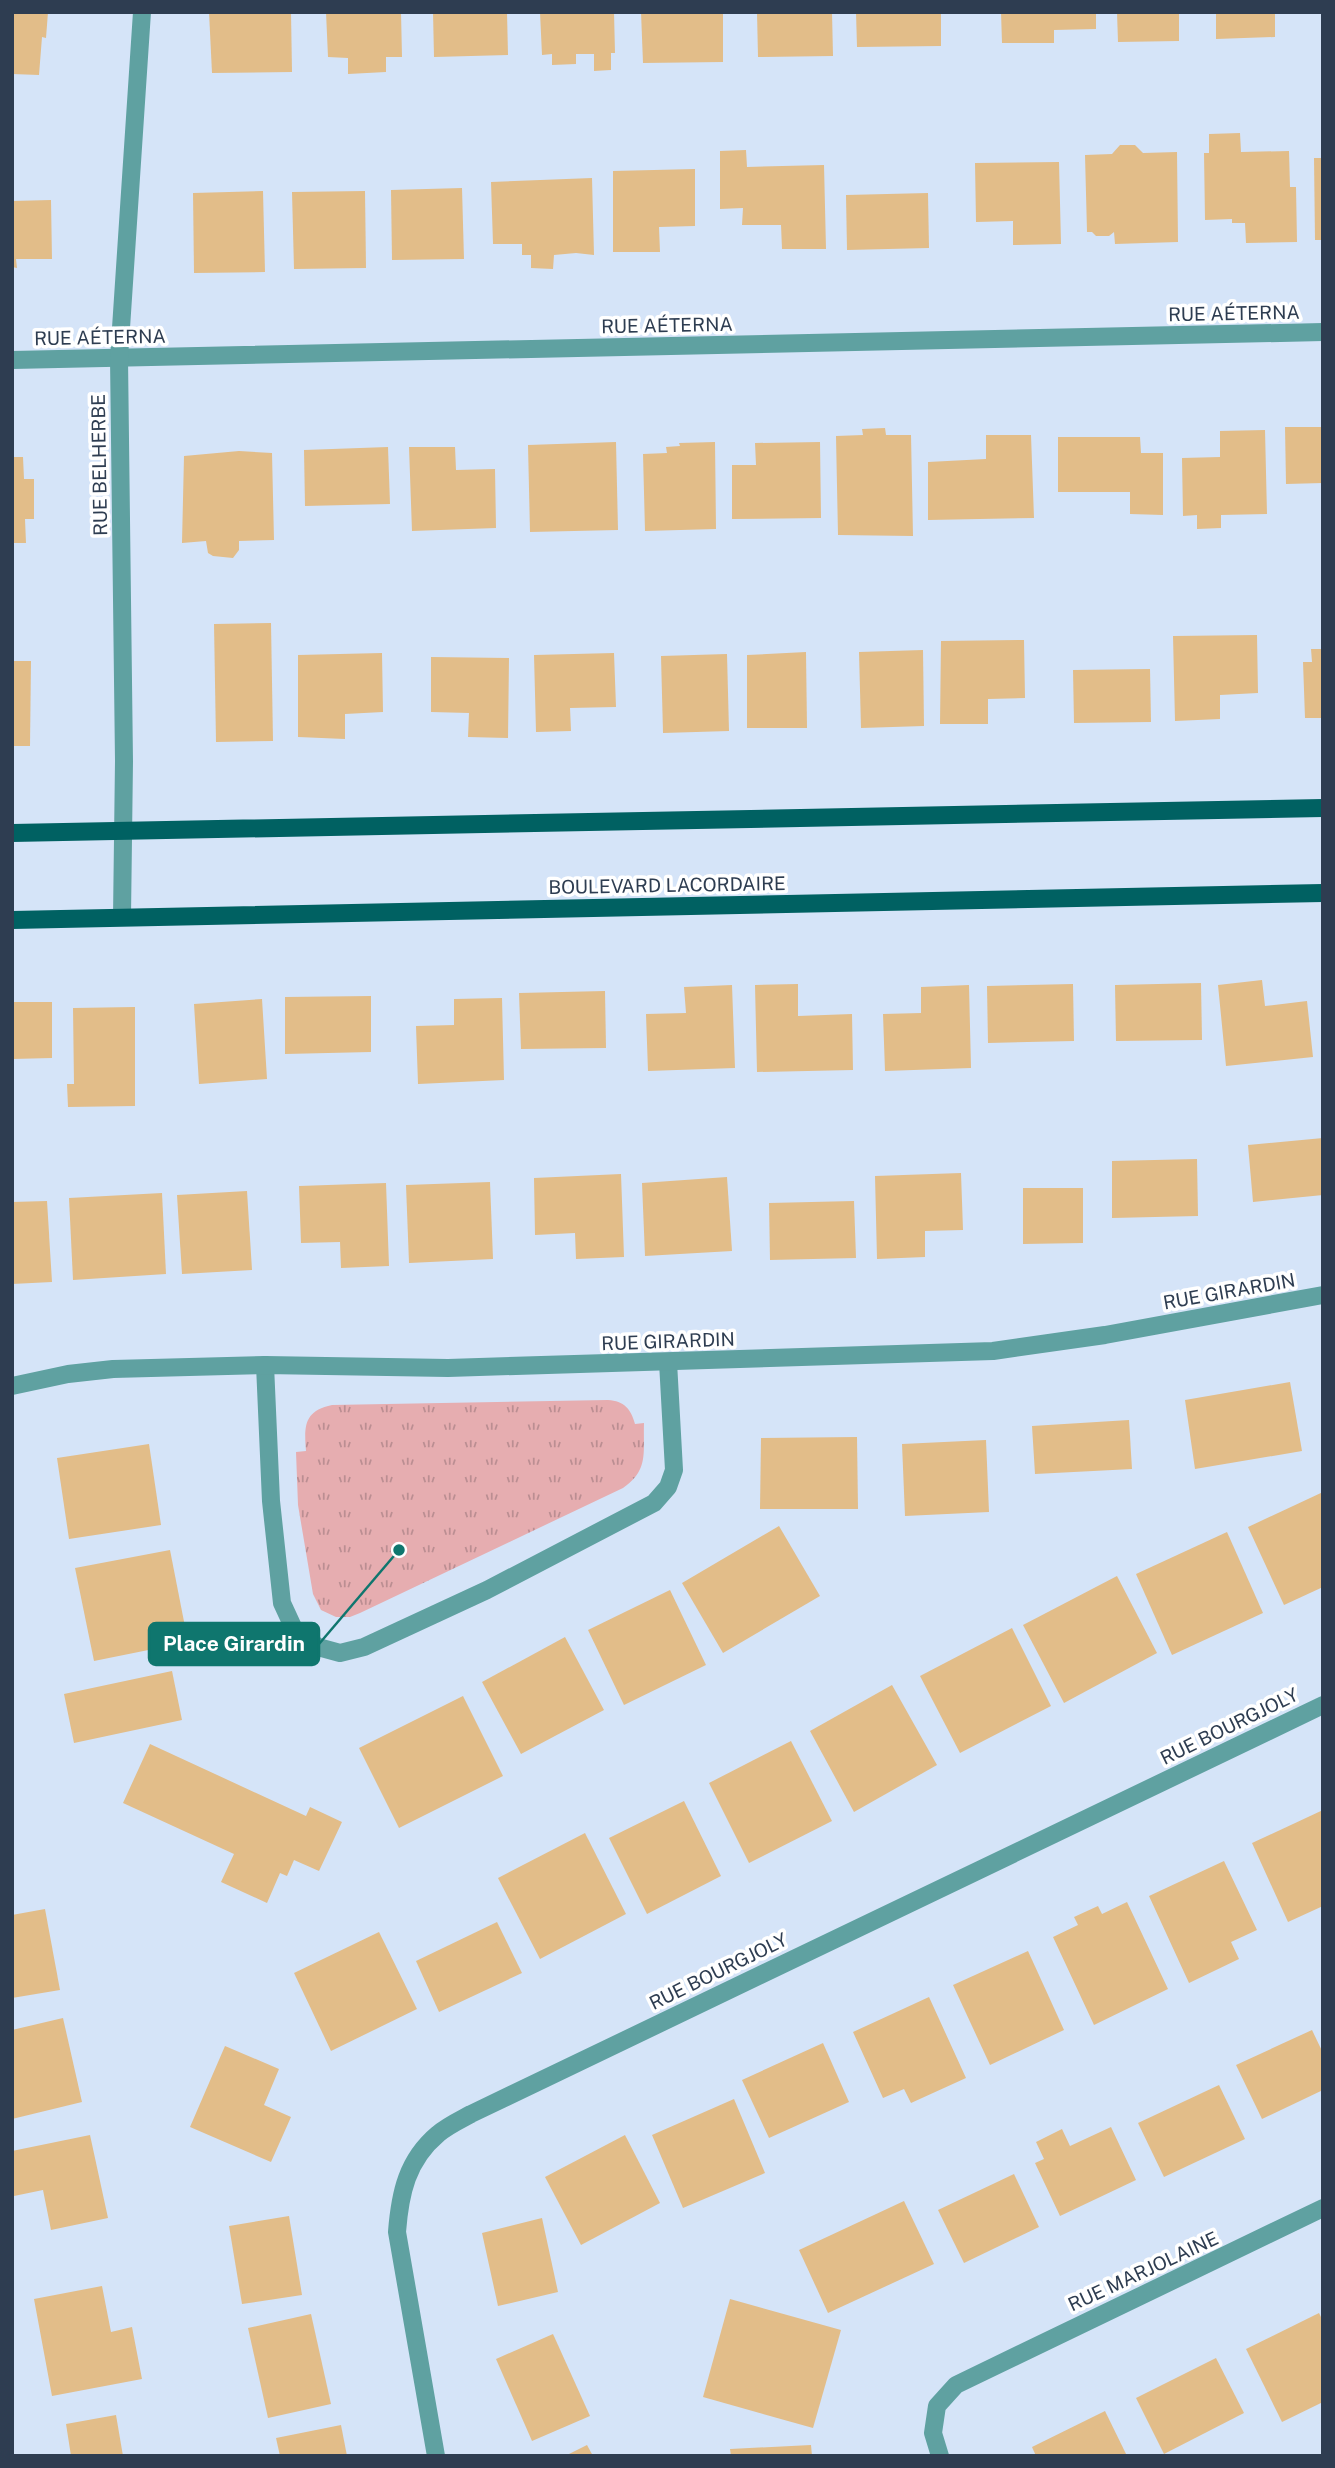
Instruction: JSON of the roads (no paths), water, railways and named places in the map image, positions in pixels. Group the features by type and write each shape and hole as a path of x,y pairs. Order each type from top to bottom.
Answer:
{"main road":[{"path":"12,834 1323,808"},
{"name":"BOULEVARD LACORDAIRE","path":"12,920 1323,893"}],"street":[{"name":"RUE BELHERBE","path":"122,917 119,358 142,12"},
{"name":"RUE AÉTERNA","path":"12,360 1323,332"},
{"name":"RUE GIRARDIN","path":"12,1386 68,1374 113,1369 265,1365 448,1368 993,1351 1105,1335 1323,1294"},
{"path":"265,1365 271,1501 282,1603 294,1629 318,1647 340,1653 364,1647 487,1590 654,1503 668,1487 674,1470 668,1362"},
{"name":"RUE BOURGJOLY","path":"436,2456 397,2232 400,2195 414,2162 438,2133 471,2113 1323,1705"},
{"name":"RUE MARJOLAINE","path":"940,2456 933,2433 937,2406 956,2385 1323,2208"}],"place":[{"name":"Place Girardin","path":"399,1550"}]}
